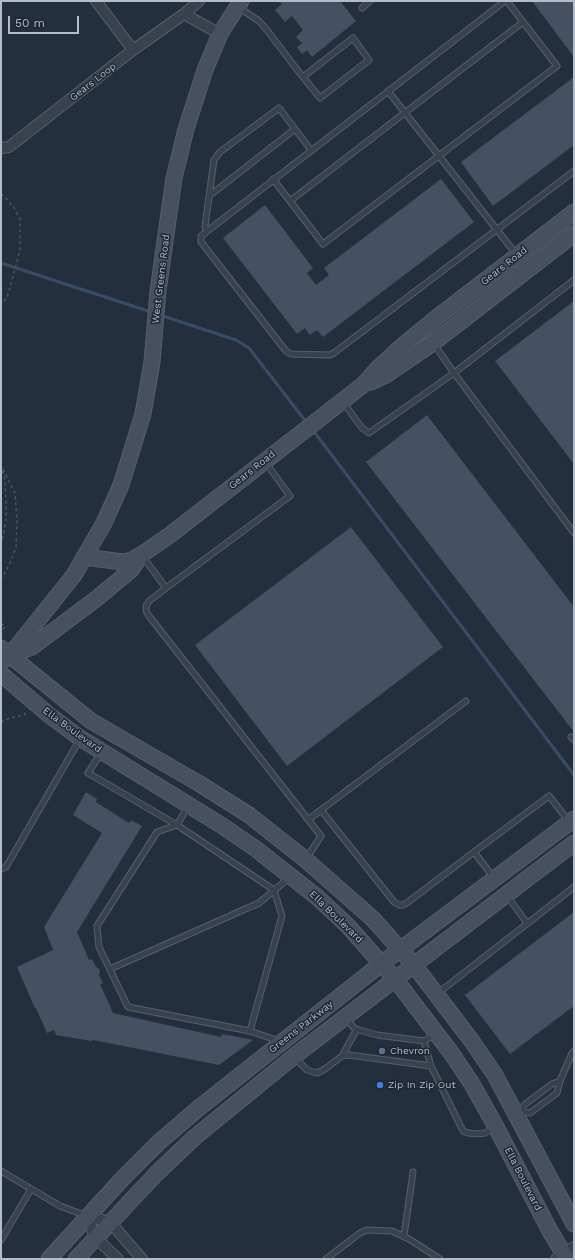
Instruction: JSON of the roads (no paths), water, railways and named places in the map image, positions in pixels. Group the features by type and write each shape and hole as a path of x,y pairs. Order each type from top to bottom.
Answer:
{"street":[{"path":"96,1 133,50"},
{"name":"Gears Loop","path":"1,148 9,147 133,50 184,14 199,1"},
{"name":"West Greens Road","path":"84,557 104,524 121,485 134,446 144,407 152,362 158,291 174,178 184,136 201,81 220,34 239,4"},
{"path":"184,14 220,34"},
{"name":"Gears Road","path":"84,557 123,562 132,560 170,535 363,385 377,369 412,337 574,212"},
{"name":"Gears Road","path":"363,385 386,375 433,343 574,234"},
{"path":"517,256 528,270"},
{"name":"Gears Road","path":"4,655 32,647 92,602 131,570 141,555"},
{"path":"4,655 74,575 84,557"},
{"name":"Ella Boulevard","path":"4,655 27,670 91,721 200,784 249,815 306,860 373,919 401,949 437,994 495,1075 520,1113 539,1159 574,1224"},
{"name":"Ella Boulevard","path":"1,674 80,738 189,804 233,833 292,876 345,923 395,979 430,1037 472,1084 550,1231 565,1255"},
{"path":"80,738 91,721"},
{"path":"189,804 200,784"},
{"name":"Greens Parkway","path":"49,1259 123,1178 158,1143 200,1106 381,964 572,821"},
{"name":"Greens Parkway","path":"76,1259 95,1237 157,1173 195,1137 293,1057 574,843"},
{"path":"292,876 306,860"},
{"path":"495,879 506,895"},
{"path":"282,1042 293,1057"},
{"path":"496,1127 520,1113"},
{"path":"87,1216 110,1222 142,1259"},
{"path":"87,1216 95,1237 118,1259"}],"lane":[{"path":"362,8 370,1"},
{"path":"274,179 323,244 557,66 506,1 311,150 201,236 200,242 203,247 286,351 291,354 330,355 334,354 574,171"},
{"path":"239,4 259,21 303,77 320,98 369,60 353,38 303,77"},
{"path":"290,201 523,22"},
{"path":"388,91 517,256"},
{"path":"206,231 205,226 214,160 220,152 279,108 311,150"},
{"path":"209,196 295,129"},
{"path":"342,401 362,428 369,433 454,373 574,280"},
{"path":"433,343 574,533"},
{"path":"264,461 290,496 149,601 146,606 146,611 321,836 306,860"},
{"path":"141,555 166,588"},
{"path":"308,820 466,701"},
{"path":"1,870 6,867 76,748 80,738"},
{"path":"102,752 88,773 177,825 274,890 282,916 250,1031"},
{"path":"321,810 394,902 399,905 403,905 408,902 549,796 572,821"},
{"path":"189,804 177,825 157,832 97,926 99,946 128,1007 250,1031 282,1042"},
{"path":"474,852 495,879"},
{"path":"110,969 259,903 292,876"},
{"path":"437,994 574,887"},
{"path":"506,895 527,923"},
{"path":"345,1018 357,1029 377,1034 430,1037 431,1066 463,1131 477,1134 485,1133 496,1127"},
{"path":"293,1057 307,1070 317,1073 342,1056 357,1029"},
{"path":"560,1081 552,1084 524,1105 520,1113 530,1114 557,1093 560,1081 574,1051"},
{"path":"342,1056 348,1055 431,1066"},
{"path":"1,1171 60,1206 87,1216"},
{"path":"404,1236 413,1172"},
{"path":"1,1240 31,1189"},
{"path":"326,1259 360,1233 367,1230 392,1231 404,1236 440,1259"}],"waterway":[{"path":"1,263 151,312"},
{"path":"160,315 236,340 249,348 307,423"},
{"path":"312,429 574,775"}],"place":[{"name":"Chevron","path":"382,1051"},
{"name":"Zip In Zip Out","path":"380,1085"}]}
